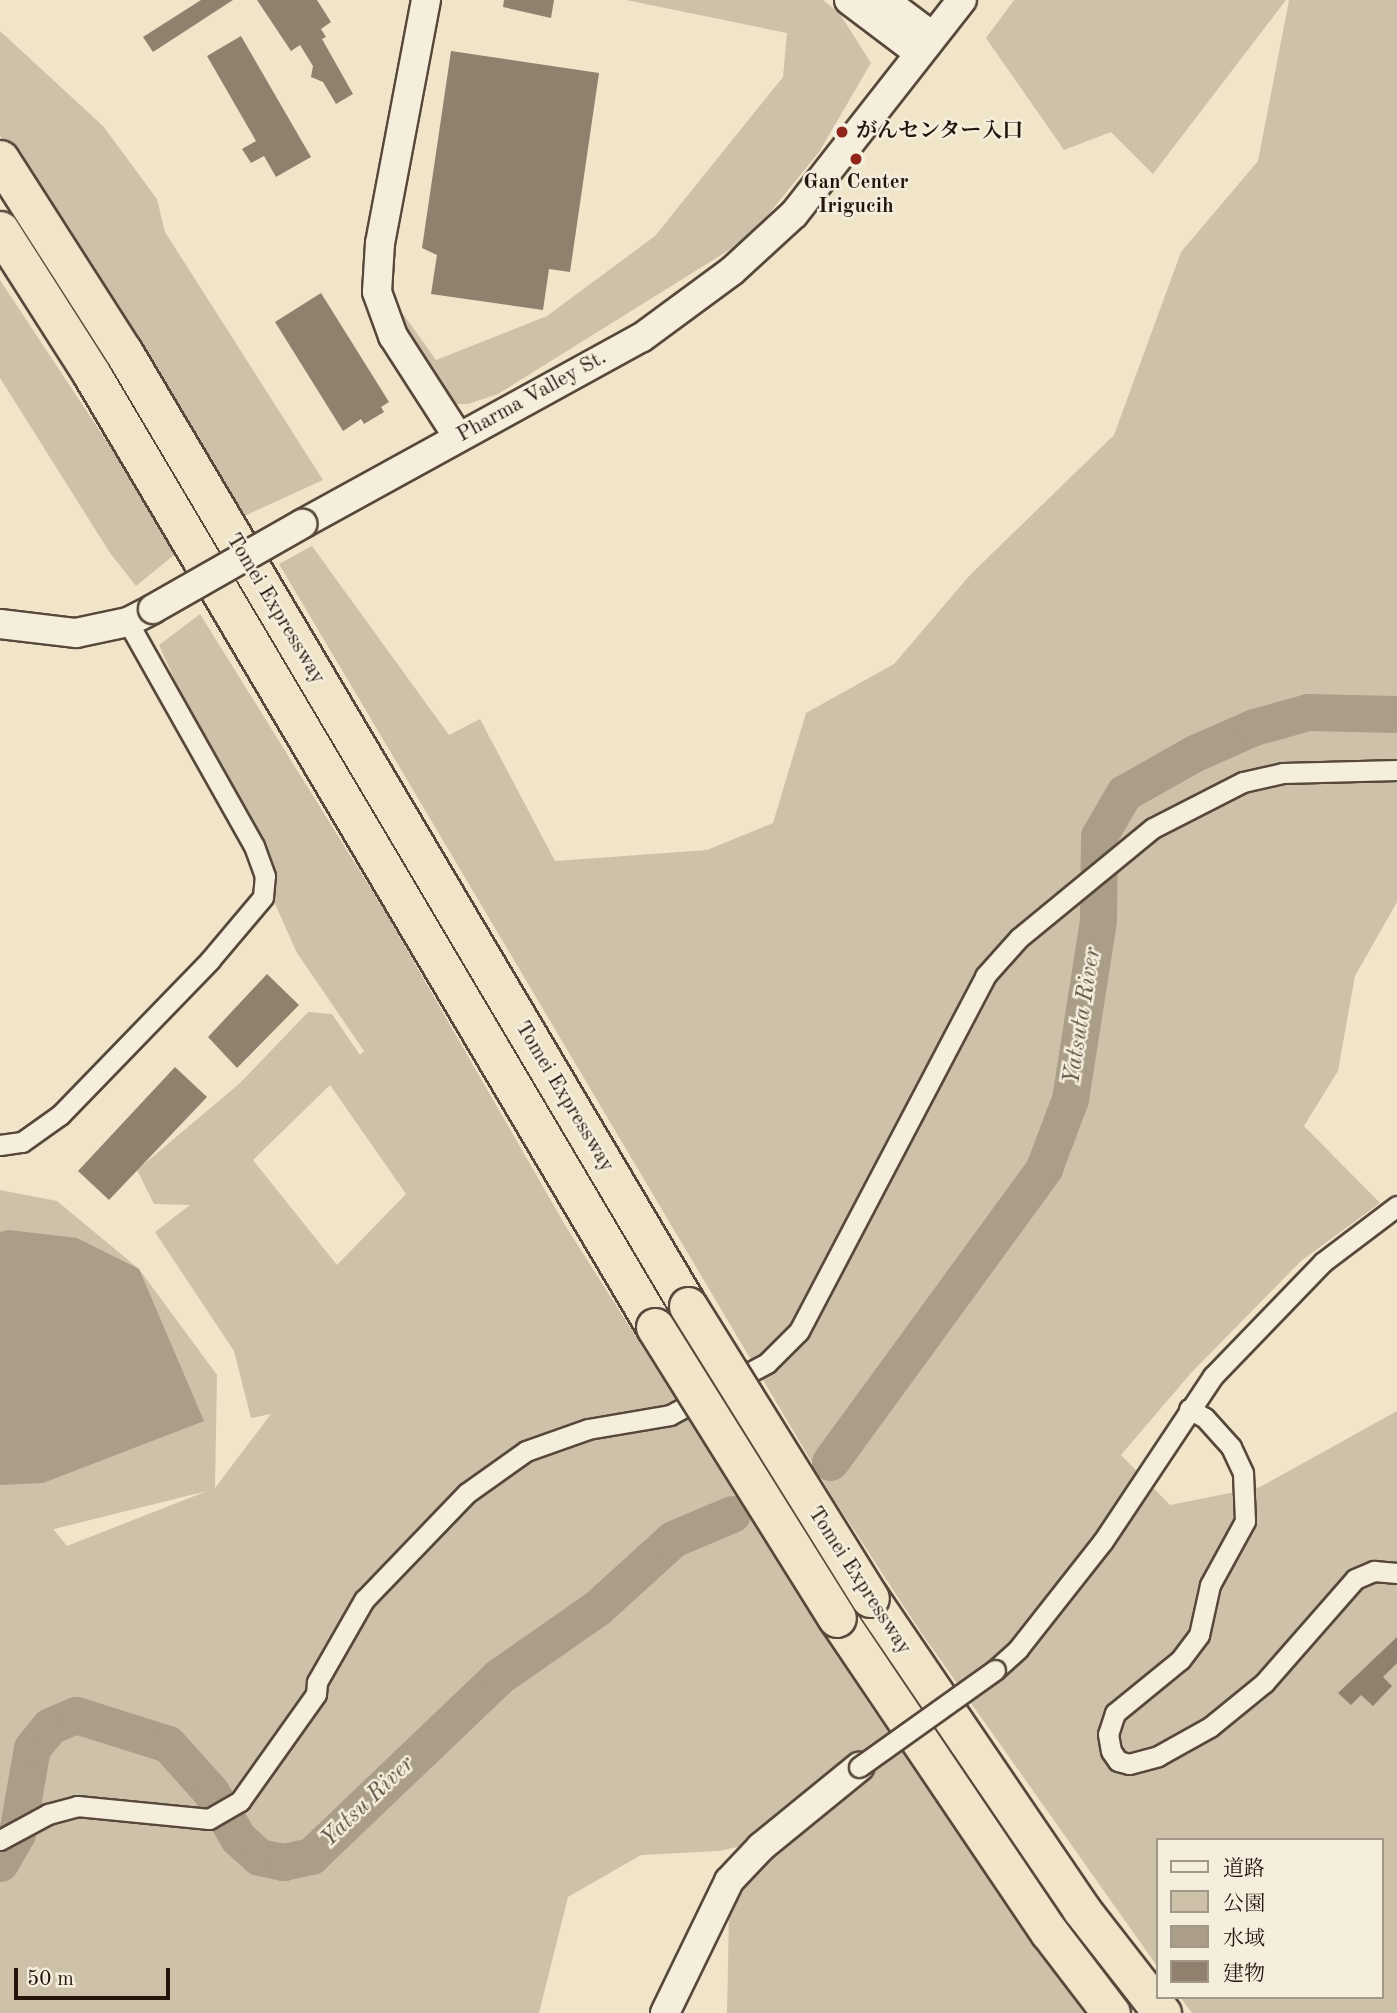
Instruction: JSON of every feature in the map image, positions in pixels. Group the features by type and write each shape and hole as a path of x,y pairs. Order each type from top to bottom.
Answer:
{"highway":[{"name":"Tomei Expressway","path":"0,159 123,351 688,1306 870,1598 1081,1909 1162,2013"},
{"name":"Tomei Expressway","path":"0,230 91,373 655,1327 837,1618 1049,1932 1111,2013"}],"street":[{"path":"426,0 380,243 377,292 393,336 458,437"},
{"path":"849,0 925,45"},
{"path":"884,0 925,45"},
{"name":"Pharma Valley St.","path":"1,622 76,634 141,615 641,338 732,271 793,214 962,0"},
{"path":"0,1145 22,1142 60,1115 210,960 263,897 265,876 254,846 141,615"},
{"path":"0,1840 77,1806 209,1819 240,1801 316,1693 317,1682 364,1600 467,1493 526,1451 588,1429 670,1415 767,1363 799,1331 985,976 1019,938 1153,828 1243,782 1283,773 1397,770"},
{"path":"665,2013 729,1881 761,1847 859,1767 995,1670 1018,1649 1103,1541 1213,1376 1323,1262 1397,1206"},
{"path":"1189,1409 1205,1418 1231,1447 1242,1474 1245,1521 1210,1585 1199,1635 1180,1660 1115,1713 1108,1734 1111,1751 1118,1760 1129,1763 1158,1756 1210,1727 1264,1683 1355,1578 1374,1571 1397,1573"}],"green space":[{"path":"626,0 823,0 840,14 871,63 819,152 750,237 498,394 468,404 441,404 386,290 436,360 547,316 655,236 783,77 787,33"},
{"path":"1014,0 1286,0 1153,174 1111,132 1064,150 986,38"},
{"path":"1289,0 1397,0 1397,902 1355,976 1338,1071 1304,1126 1380,1203 1301,1261 1191,1373 1121,1455 1170,1505 1260,1487 1397,1411 1397,2013 1192,2013 1182,1999 1383,1999 1383,1838 1156,1838 1156,1965 920,1631 833,1498 279,564 312,546 449,735 480,719 555,861 707,850 773,823 806,713 894,664 970,575 1114,435 1181,252 1258,161"},
{"path":"0,31 103,126 157,199 165,232 323,480 240,518 96,280 0,136"},
{"path":"0,280 179,551 136,586 110,553 0,378"},
{"path":"200,614 384,910 565,1225 869,1704 1084,2013 727,2013 729,1914 751,1844 719,1851 641,1855 568,1897 539,2013 0,2013 0,1190 57,1201 139,1269 217,1375 215,1488 271,1414 251,1418 234,1351 155,1232 190,1205 154,1204 137,1170 240,1083 308,1012 332,1014 360,1055 364,1051 297,953 159,645","holes":["330,1085 406,1194 337,1265 253,1160","207,1491 67,1546 54,1530 54,1529"]}],"water":[{"path":"9,1230 77,1238 139,1269 204,1421 43,1483 0,1485 0,1232"}],"building":[{"path":"201,0 233,0 153,52 143,37"},
{"path":"257,0 317,0 331,22 321,29 326,37 322,39 353,94 336,104 323,82 311,77 313,66 300,45 291,51"},
{"path":"504,0 554,0 551,18 503,7"},
{"path":"241,36 311,157 276,177 264,156 251,163 242,149 256,141 207,56"},
{"path":"451,51 599,73 570,272 549,269 543,310 431,294 437,255 422,248"},
{"path":"321,293 389,402 381,407 384,412 364,424 361,419 343,431 275,322"},
{"path":"267,974 299,1005 237,1068 208,1037"},
{"path":"175,1067 207,1097 109,1200 78,1171"},
{"path":"1397,1637 1397,1663 1383,1677 1392,1686 1373,1706 1361,1695 1351,1705 1338,1693"}],"waterway":[{"name":"Yatsuta River","path":"830,1462 1044,1168 1070,1099 1098,920 1099,836 1124,793 1195,753 1254,727 1308,712 1397,714"},
{"name":"Yatsu River","path":"0,1863 17,1833 32,1748 50,1726 76,1715 168,1744 211,1792 238,1838 259,1857 283,1862 311,1856 498,1677 597,1608 673,1539 732,1514"}],"place":[{"name":"がんセンター入口","path":"842,132"},
{"name":"Gan Center Irigucih","path":"856,159"}]}
